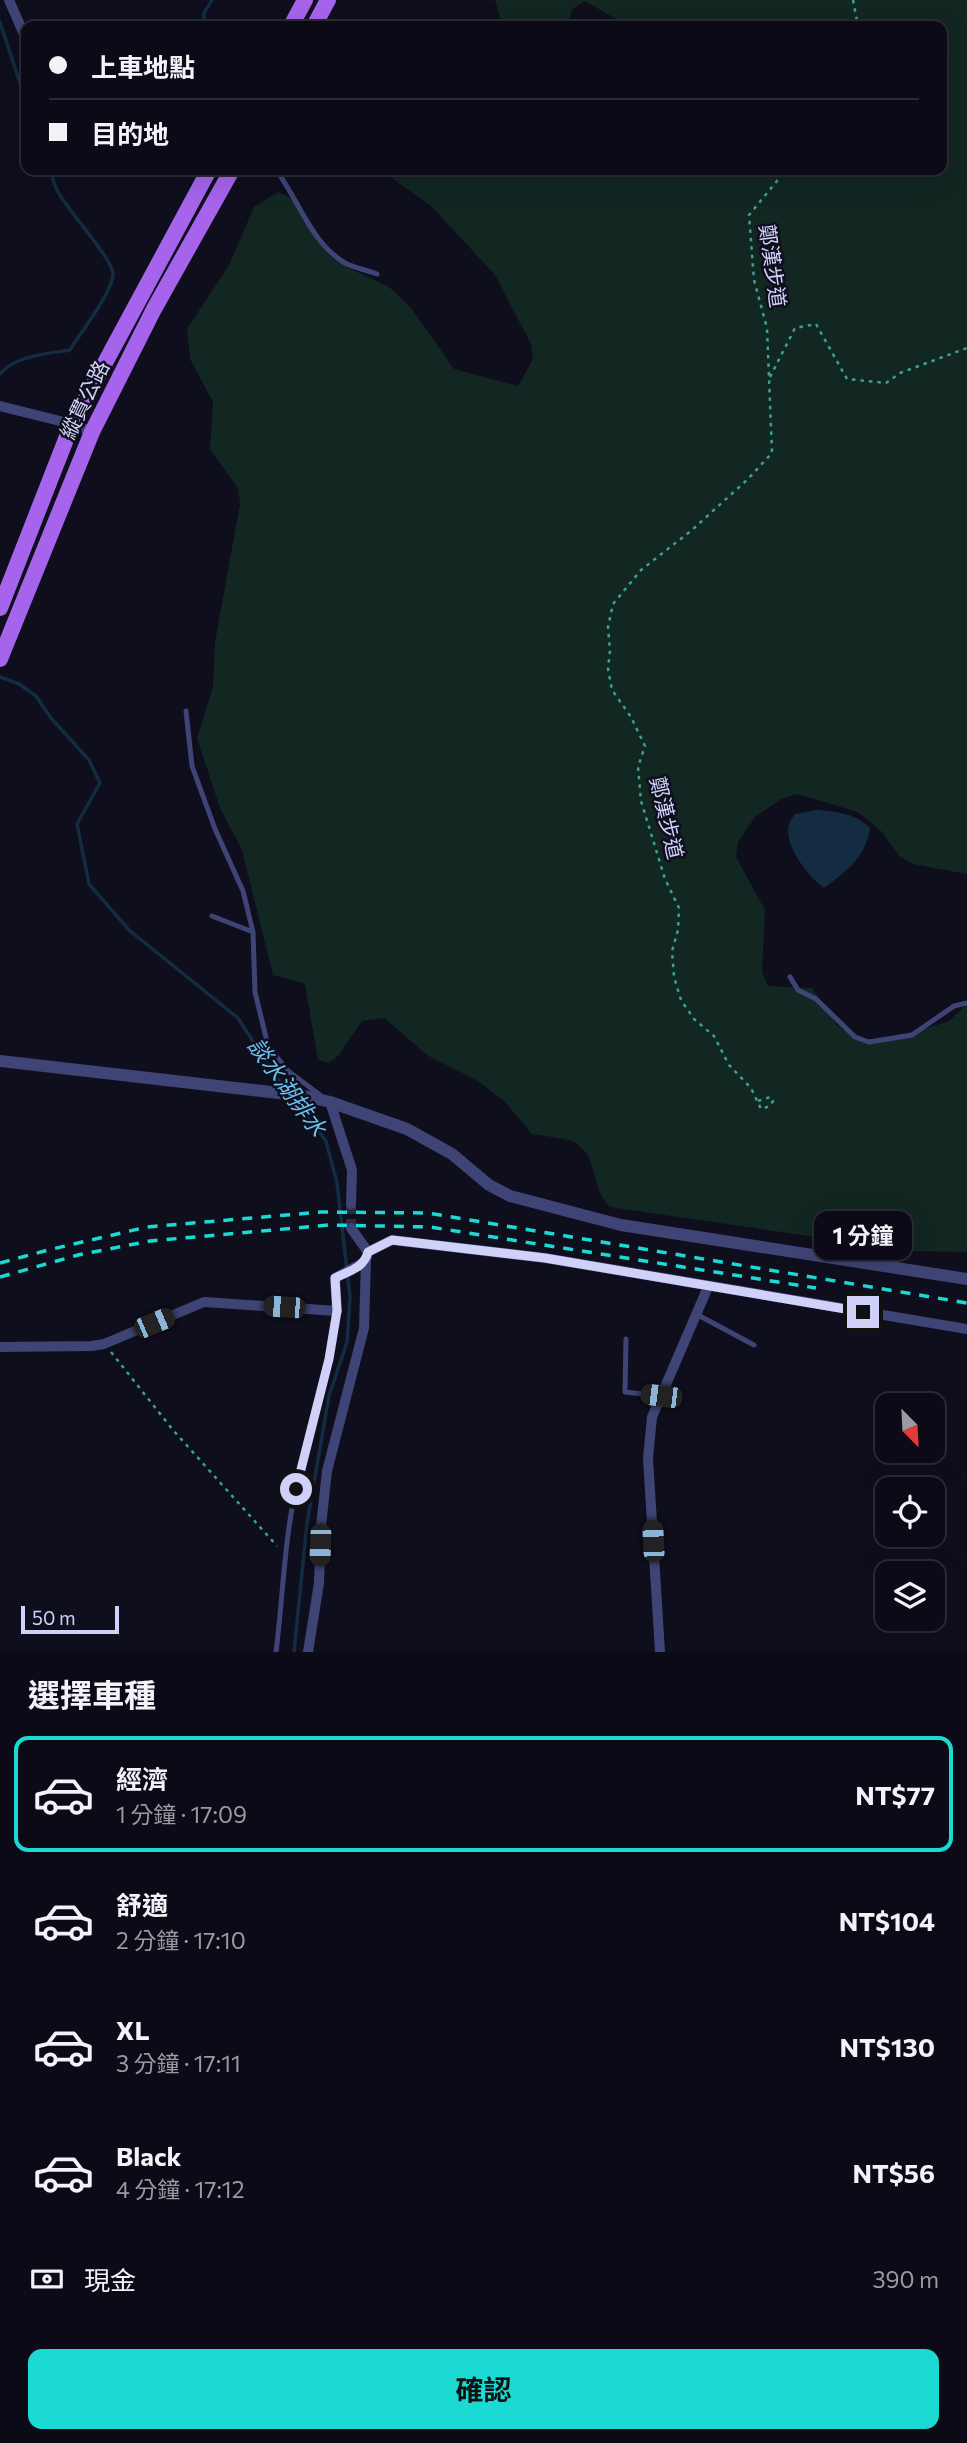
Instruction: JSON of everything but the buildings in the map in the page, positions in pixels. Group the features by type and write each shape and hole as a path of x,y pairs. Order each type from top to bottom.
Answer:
{"main road":[{"path":"294,21 305,0"},
{"path":"317,21 328,0"},
{"name":"縱貫公路","path":"0,608 72,425 206,175"},
{"name":"縱貫公路","path":"0,659 92,432 154,309 229,175"},
{"path":"34,519 53,524"}],"street":[{"path":"9,0 21,27"},
{"path":"0,406 92,432"},
{"path":"0,1060 305,1096 407,1129 452,1154 489,1185 510,1196 621,1225 967,1279"},
{"path":"330,1102 352,1170 351,1204"},
{"path":"308,1652 319,1583 327,1471 363,1328 364,1260 351,1228"},
{"path":"0,1347 104,1344 204,1302 337,1311 335,1278 392,1240 545,1258 967,1329"},
{"path":"660,1652 648,1458 652,1418 708,1287"}],"lane":[{"path":"280,175 307,225 329,248 345,263 377,274"},
{"path":"186,711 192,766 215,830 243,891 253,933 255,992 268,1046 288,1071 330,1102"},
{"path":"212,916 253,933"},
{"path":"790,977 798,990 816,999 855,1037 869,1042 912,1035 954,1006 967,1003"},
{"path":"275,1652 296,1489 329,1359 337,1311"},
{"path":"696,1314 754,1345"},
{"path":"626,1339 625,1392 661,1396"}],"path":[{"path":"853,0 857,21"},
{"name":"鄭漢步道","path":"758,1101 751,1088 729,1065 714,1036 694,1019 681,1000 674,977 672,951 678,930 679,908 665,879 641,801 638,767 645,746 631,717 612,690 608,669 608,627 613,604 641,570 692,530 772,453 766,328 754,279 749,215 782,175"},
{"name":"鄭漢步道","path":"769,380 795,328 816,324 847,379 886,383 900,373 967,348"},
{"path":"104,1344 173,1430 286,1555"}],"green space":[{"path":"495,0 967,0 967,874 913,864 899,856 881,831 858,812 797,794 781,799 755,817 738,842 736,857 765,910 762,972 768,986 812,988 837,1025 862,1042 891,1040 949,1021 967,1004 967,1252 911,1251 610,1207 600,1192 588,1157 576,1143 532,1134 504,1101 478,1081 427,1055 384,1018 362,1021 338,1056 329,1063 318,1060 305,984 273,975 242,850 220,808 197,738 213,687 215,642 240,504 238,488 210,449 213,402 190,359 187,329 229,265 254,207 278,192 293,199 317,236 349,268 389,287 411,308 454,369 518,386 533,359 531,344 495,275 431,206 393,179 393,175 947,175 947,21 619,21 585,1 572,10 569,21 501,21"}],"water":[{"path":"816,810 852,816 870,828 859,856 847,870 824,888 798,859 788,832 789,823 795,814"}],"waterway":[{"path":"203,21 204,13 212,0"},
{"name":"談水湖排水","path":"0,22 21,87"},
{"name":"談水湖排水","path":"0,374 23,359 70,350 111,283 112,268 62,199 52,175"},
{"name":"談水湖排水","path":"0,677 19,684 36,696 51,718 89,760 100,783 77,824 89,884 129,930 238,1018 287,1091"},
{"name":"談水湖排水","path":"294,1100 326,1141 337,1183 350,1297 347,1342 329,1396 307,1523 294,1652"}],"tunnel":[{"path":"351,1204 351,1228"}],"railway":[{"path":"0,1263 147,1227 321,1212 428,1213 967,1303"},
{"path":"0,1277 78,1255 150,1241 329,1225 430,1227 816,1288"}],"route":[{"path":"296,1489 329,1359 337,1311 335,1278 359,1267 366,1261 368,1252 392,1240 545,1258 863,1312"}]}
